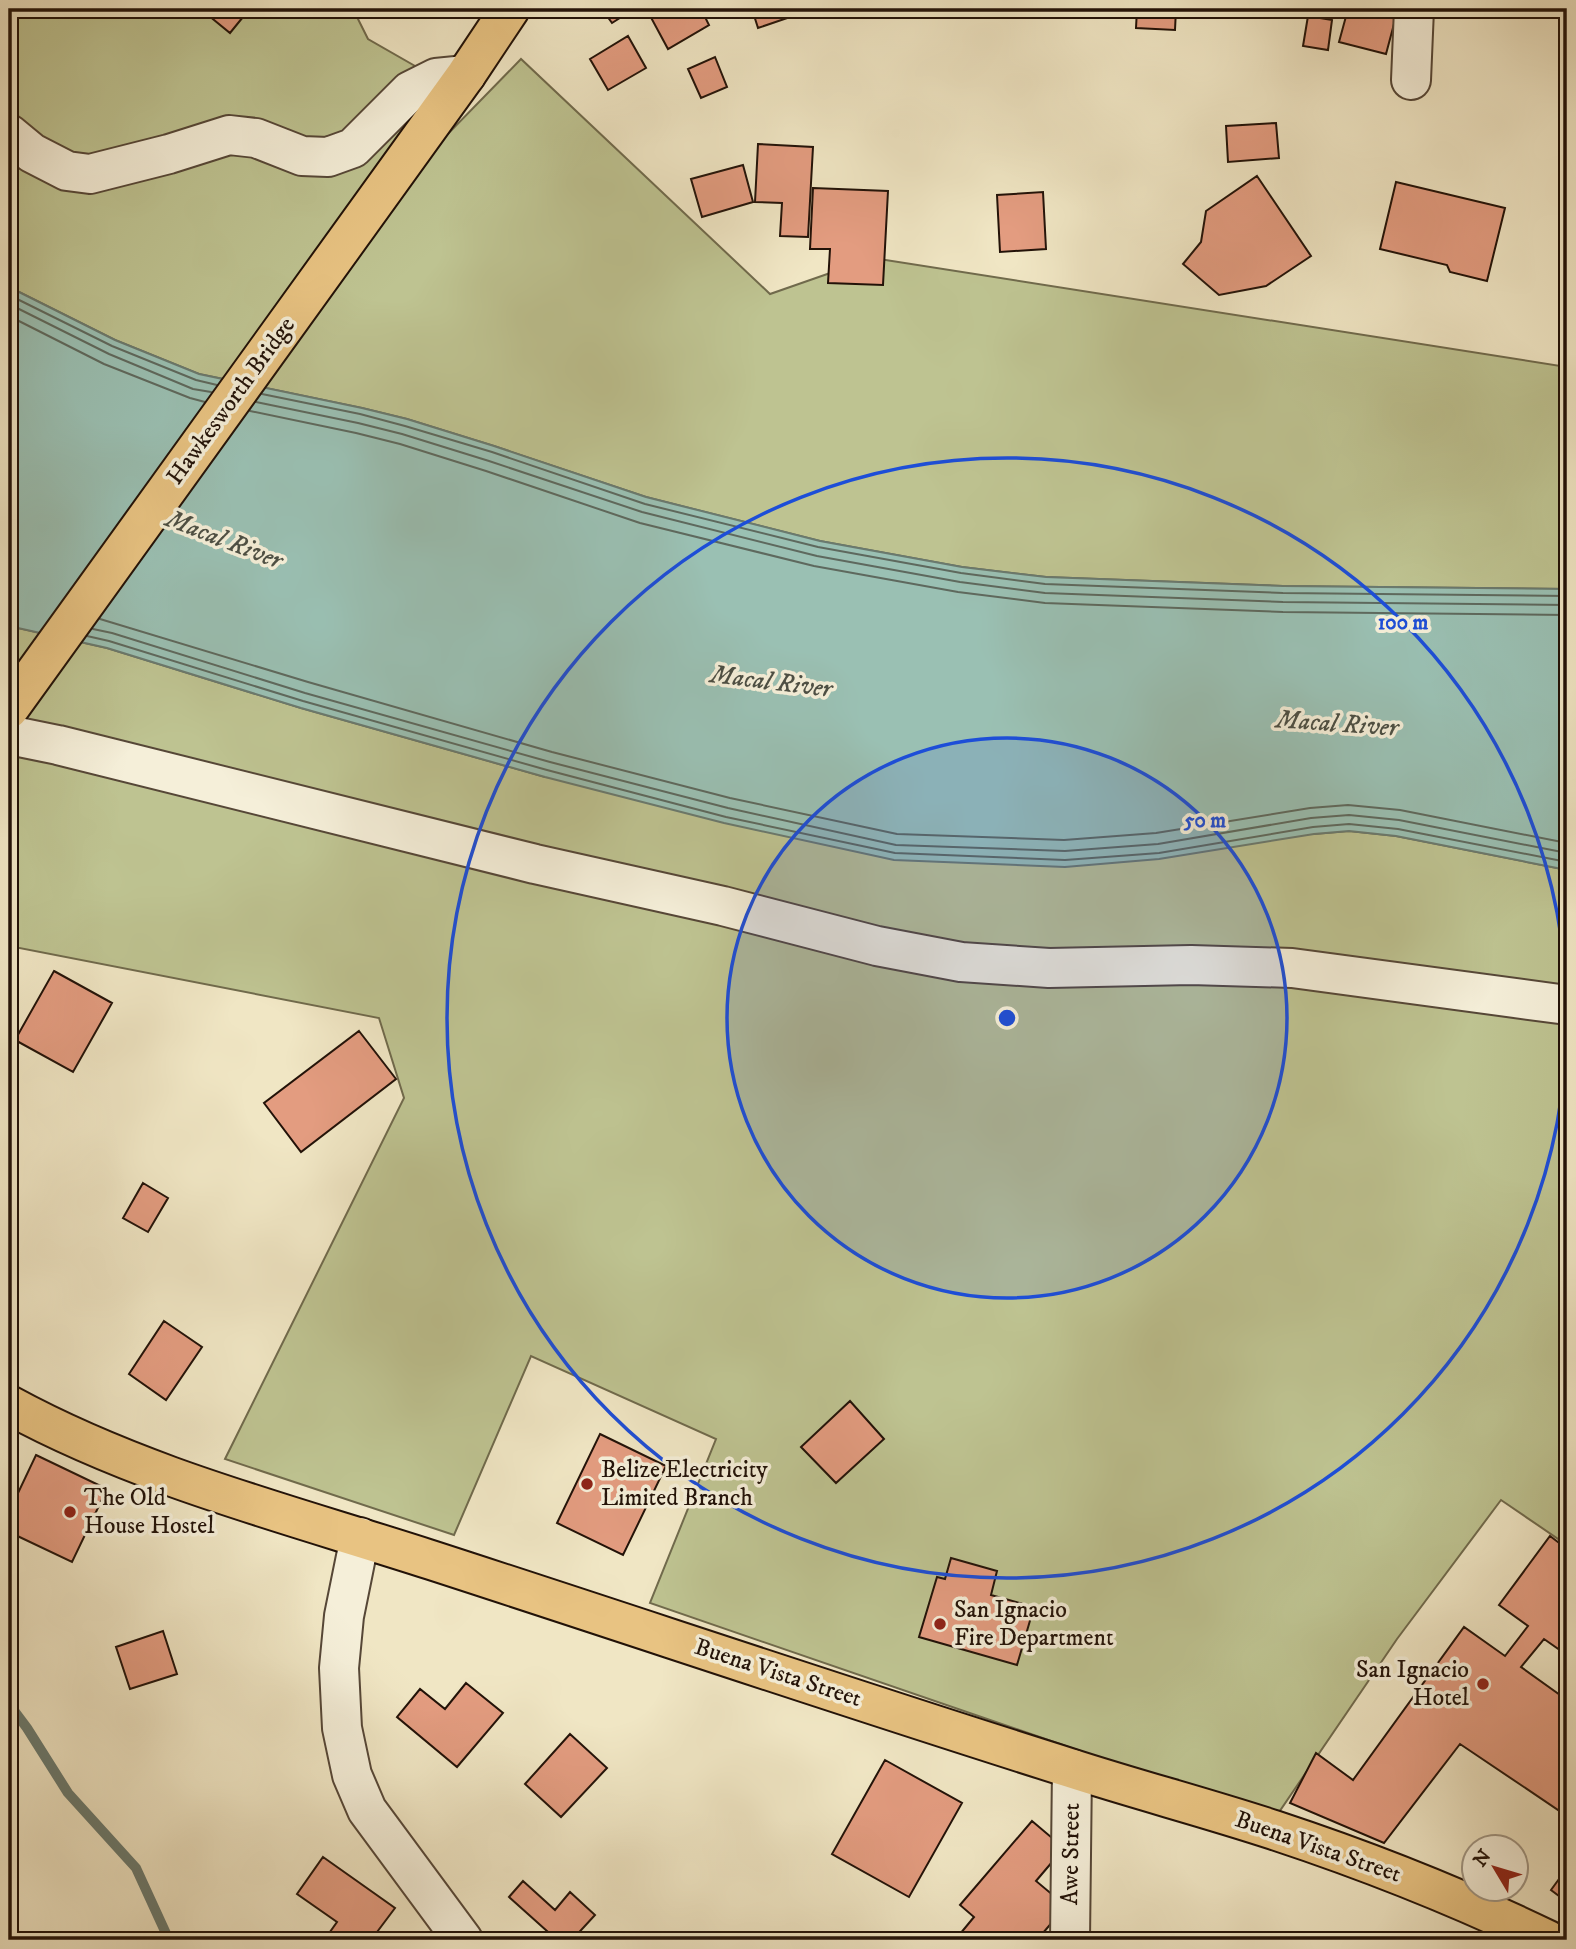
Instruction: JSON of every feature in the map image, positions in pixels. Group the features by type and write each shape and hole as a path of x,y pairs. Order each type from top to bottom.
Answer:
{"main road":[{"name":"Hawkesworth Bridge","path":"9,709 466,75 510,9"},
{"name":"Buena Vista Street","path":"9,1405 119,1457 226,1496 360,1537 1072,1769 1273,1829 1448,1894 1548,1940"}],"street":[{"path":"1411,80 1414,9"},
{"path":"9,134 32,153 66,172 90,174 229,135 256,138 302,156 328,158 353,148 410,91 436,78 466,75"},
{"path":"9,735 535,864 723,906 877,946 961,962 1049,968 1191,965 1292,968 1567,1005"},
{"path":"360,1537 344,1616 339,1668 342,1728 352,1774 367,1810 463,1940"},
{"name":"Awe Street","path":"1070,1940 1072,1769"}],"green space":[{"path":"9,9 353,9 368,39 436,78 412,115 443,139 521,59 770,294 873,258 1567,367 1567,589 1283,586 1046,577 962,567 820,541 646,497 407,419 199,374 115,340 9,287"},
{"path":"9,626 107,648 301,708 545,777 1314,834 1349,831 1396,836 1567,870 1567,1545 1501,1500 1397,1639 1275,1818 650,1603 716,1439 531,1356 454,1535 225,1459 404,1098 379,1018 9,946"}],"water":[{"name":"Macal River","path":"9,287 115,340 199,374 407,419 646,497 820,541 962,567 1046,577 1283,586 1567,589 1567,870 1396,836 1349,831 1314,834 1159,859 1065,867 894,860 724,823 545,777 301,708 107,648 9,626"}],"building":[{"path":"234,9 243,17 230,33 203,11"},
{"path":"602,9 634,9 612,23"},
{"path":"654,9 710,9 703,13 709,25 668,49 648,12"},
{"path":"752,9 807,9 808,11 758,28"},
{"path":"1137,9 1176,9 1175,30 1136,28"},
{"path":"1348,9 1398,9 1386,54 1339,42"},
{"path":"1308,16 1332,20 1328,50 1303,46"},
{"path":"628,36 646,68 608,90 590,59"},
{"path":"715,57 727,87 701,98 688,69"},
{"path":"1276,123 1279,158 1228,162 1226,126"},
{"path":"758,144 813,147 808,237 780,236 782,203 755,202"},
{"path":"743,165 753,202 702,217 691,179"},
{"path":"1257,176 1311,256 1266,286 1219,295 1183,264 1201,242 1206,211"},
{"path":"1396,182 1505,208 1487,281 1450,272 1447,265 1380,249"},
{"path":"813,188 888,191 883,285 828,283 830,249 810,249"},
{"path":"1043,192 1046,249 1000,252 997,195"},
{"path":"54,971 112,1003 73,1072 15,1040"},
{"path":"359,1031 396,1079 301,1152 264,1103"},
{"path":"143,1183 168,1198 148,1232 123,1218"},
{"path":"164,1321 202,1347 166,1400 129,1374"},
{"path":"850,1401 884,1439 836,1483 801,1447"},
{"path":"600,1434 666,1466 623,1555 557,1523"},
{"path":"36,1455 107,1489 72,1562 9,1532 9,1512"},
{"name":"San Ignacio Hotel","path":"1550,1536 1567,1549 1567,1655 1544,1639 1521,1667 1567,1700 1567,1816 1460,1744 1384,1843 1290,1803 1316,1753 1353,1780 1464,1627 1505,1656 1528,1626 1499,1605"},
{"path":"951,1558 997,1571 991,1595 1034,1607 1017,1665 919,1637 937,1577 945,1579"},
{"path":"163,1631 177,1674 130,1689 116,1647"},
{"path":"466,1683 503,1713 457,1767 397,1717 420,1689 445,1709"},
{"path":"570,1734 607,1768 561,1817 525,1784"},
{"path":"885,1760 962,1803 909,1897 832,1854"},
{"path":"1032,1821 1064,1848 1036,1881 1066,1906 1037,1940 955,1940 974,1917 960,1905"},
{"path":"323,1857 395,1908 371,1940 326,1940 337,1922 297,1894"},
{"path":"1567,1868 1567,1902 1551,1890"},
{"path":"523,1881 555,1910 570,1892 595,1915 572,1940 557,1940 509,1897"}],"waterway":[{"path":"9,1704 68,1793 136,1868 169,1940"}],"place":[{"name":"Belize Electricity Limited Branch","path":"587,1484"},
{"name":"The Old House Hostel","path":"70,1512"},
{"name":"San Ignacio Fire Department","path":"940,1624"},
{"name":"San Ignacio Hotel","path":"1483,1684"}]}
